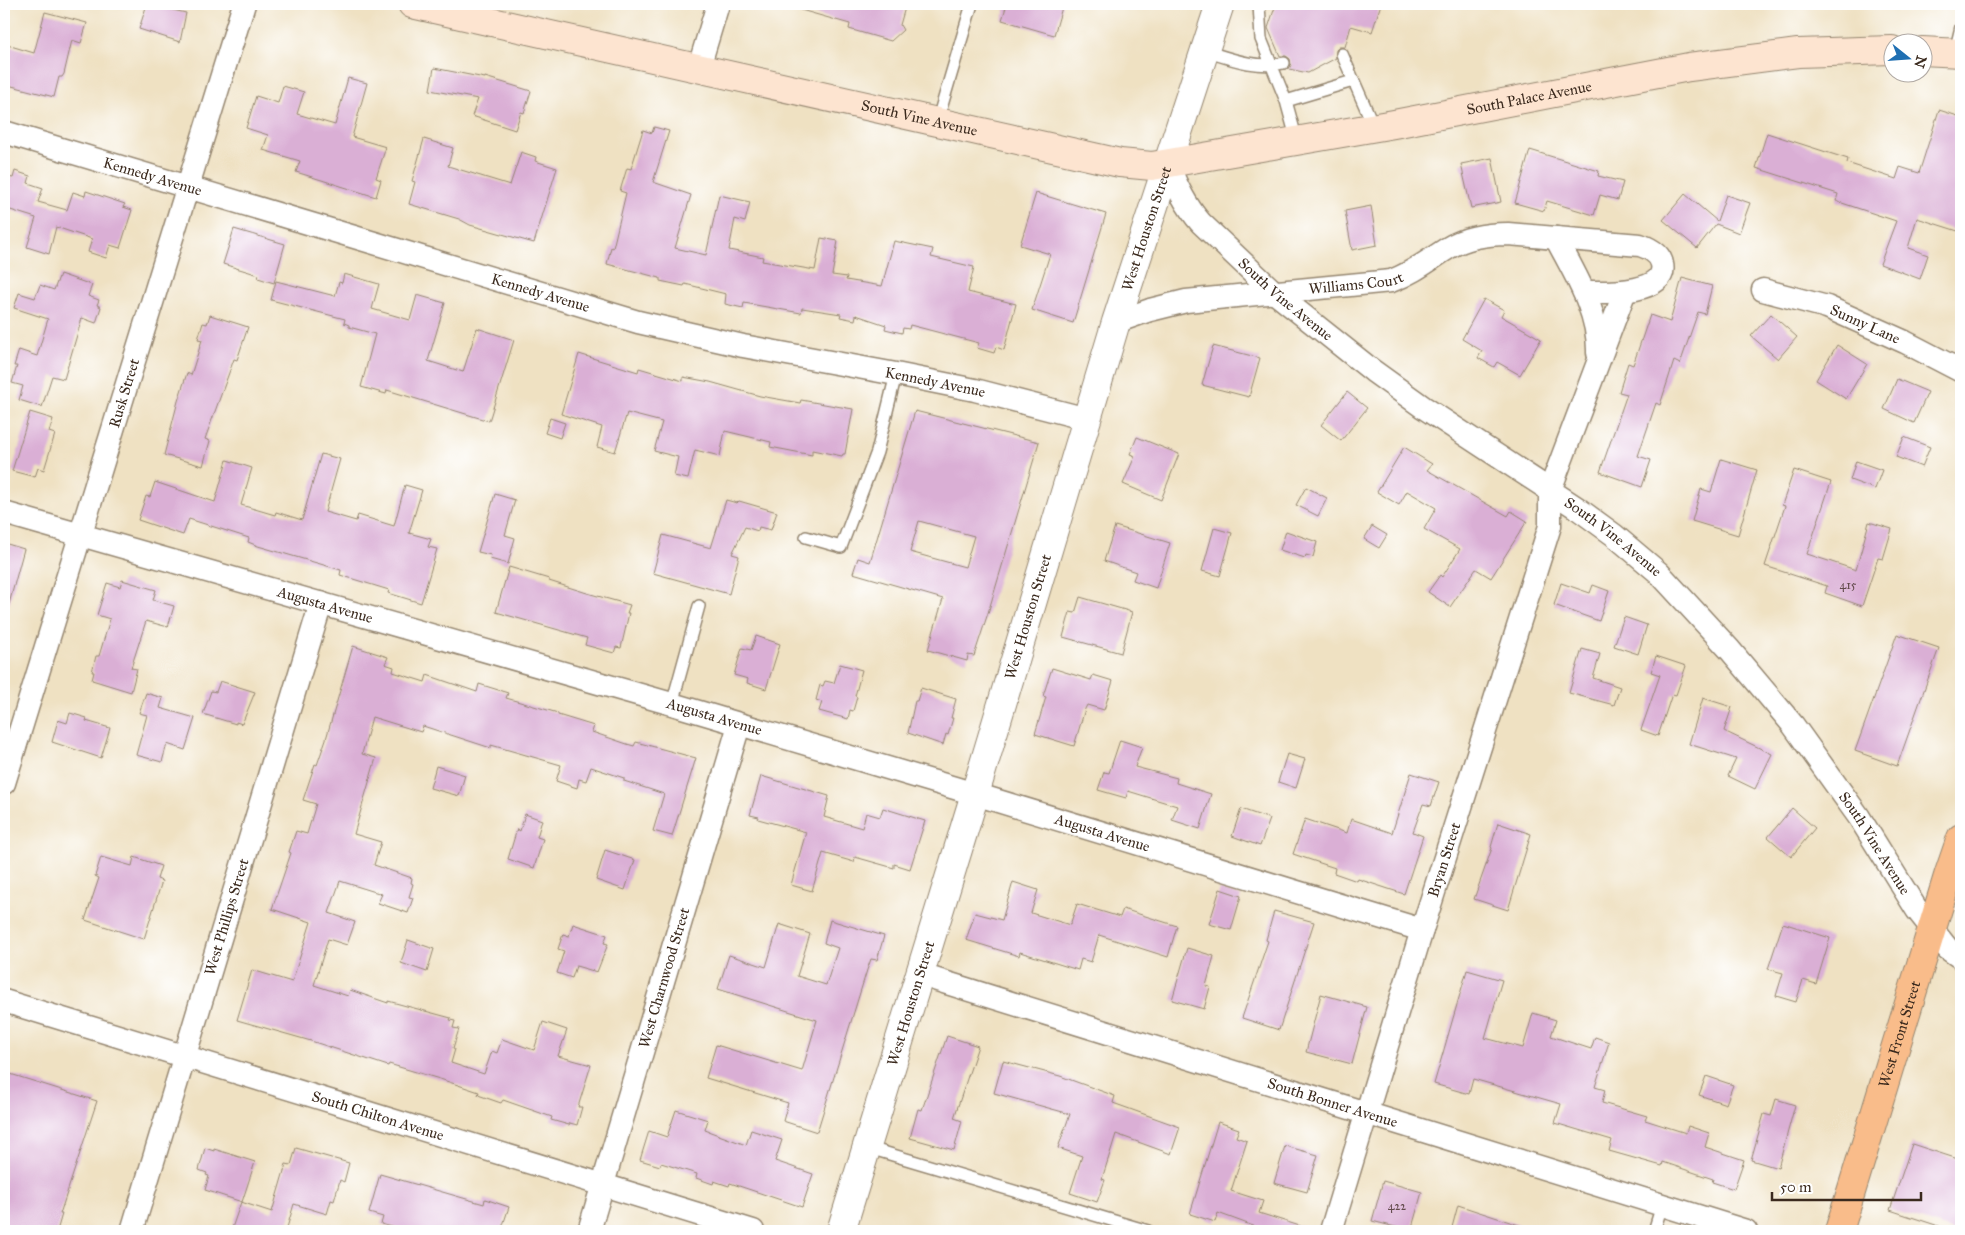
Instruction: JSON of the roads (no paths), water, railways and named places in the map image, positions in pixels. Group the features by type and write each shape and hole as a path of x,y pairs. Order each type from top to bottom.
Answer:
{"main road":[{"name":"South Vine Avenue","path":"412,4 1120,163 1152,166 1168,165"},
{"name":"South Palace Avenue","path":"1168,165 1689,67 1798,53 1882,50"},
{"path":"1932,52 1958,53"},
{"name":"West Front Street","path":"1839,1231 1961,838"}],"street":[{"name":"Rusk Street","path":"4,782 12,729 80,535 244,4"},
{"path":"699,67 718,4"},
{"name":"West Houston Street","path":"841,1231 918,974 975,794 1116,322 1220,4"},
{"name":"Kennedy Avenue","path":"4,132 638,322 743,346 975,390 1087,419"},
{"name":"South Vine Avenue","path":"1168,165 1178,189 1190,210 1201,223 1275,293 1404,394 1550,490 1638,554 1675,590 1730,650 1794,726 1840,788 1897,881 1932,932 1948,949 1961,958"},
{"name":"Williams Court","path":"1116,322 1150,310 1186,301 1391,281 1406,276 1449,247 1463,240 1490,234 1640,246 1654,251 1662,264 1662,273 1655,283 1644,288 1584,292"},
{"path":"1556,238 1584,292 1597,327 1598,364"},
{"path":"1550,490 1625,290"},
{"name":"Sunny Lane","path":"1763,290 1827,307 1904,342 1961,372"},
{"name":"Bryan Street","path":"1331,1231 1422,930 1550,526 1550,490"},
{"name":"Augusta Avenue","path":"4,512 672,704 1422,930"},
{"name":"West Phillips Street","path":"132,1231 321,603"},
{"name":"West Charnwood Street","path":"589,1231 739,725"},
{"name":"South Bonner Avenue","path":"918,974 1746,1231"},
{"name":"South Chilton Avenue","path":"4,1001 753,1231"}],"lane":[{"path":"937,122 972,4"},
{"path":"1259,4 1271,66 1286,101 1298,141"},
{"path":"1958,53 1961,26"},
{"path":"1205,51 1240,62 1271,66 1284,63"},
{"path":"1342,54 1374,127"},
{"path":"1286,101 1352,80"},
{"path":"806,537 840,548 877,452 896,374"},
{"path":"672,704 699,606"},
{"path":"866,1147 1148,1231"},
{"path":"1654,1231 1662,1205"}]}
